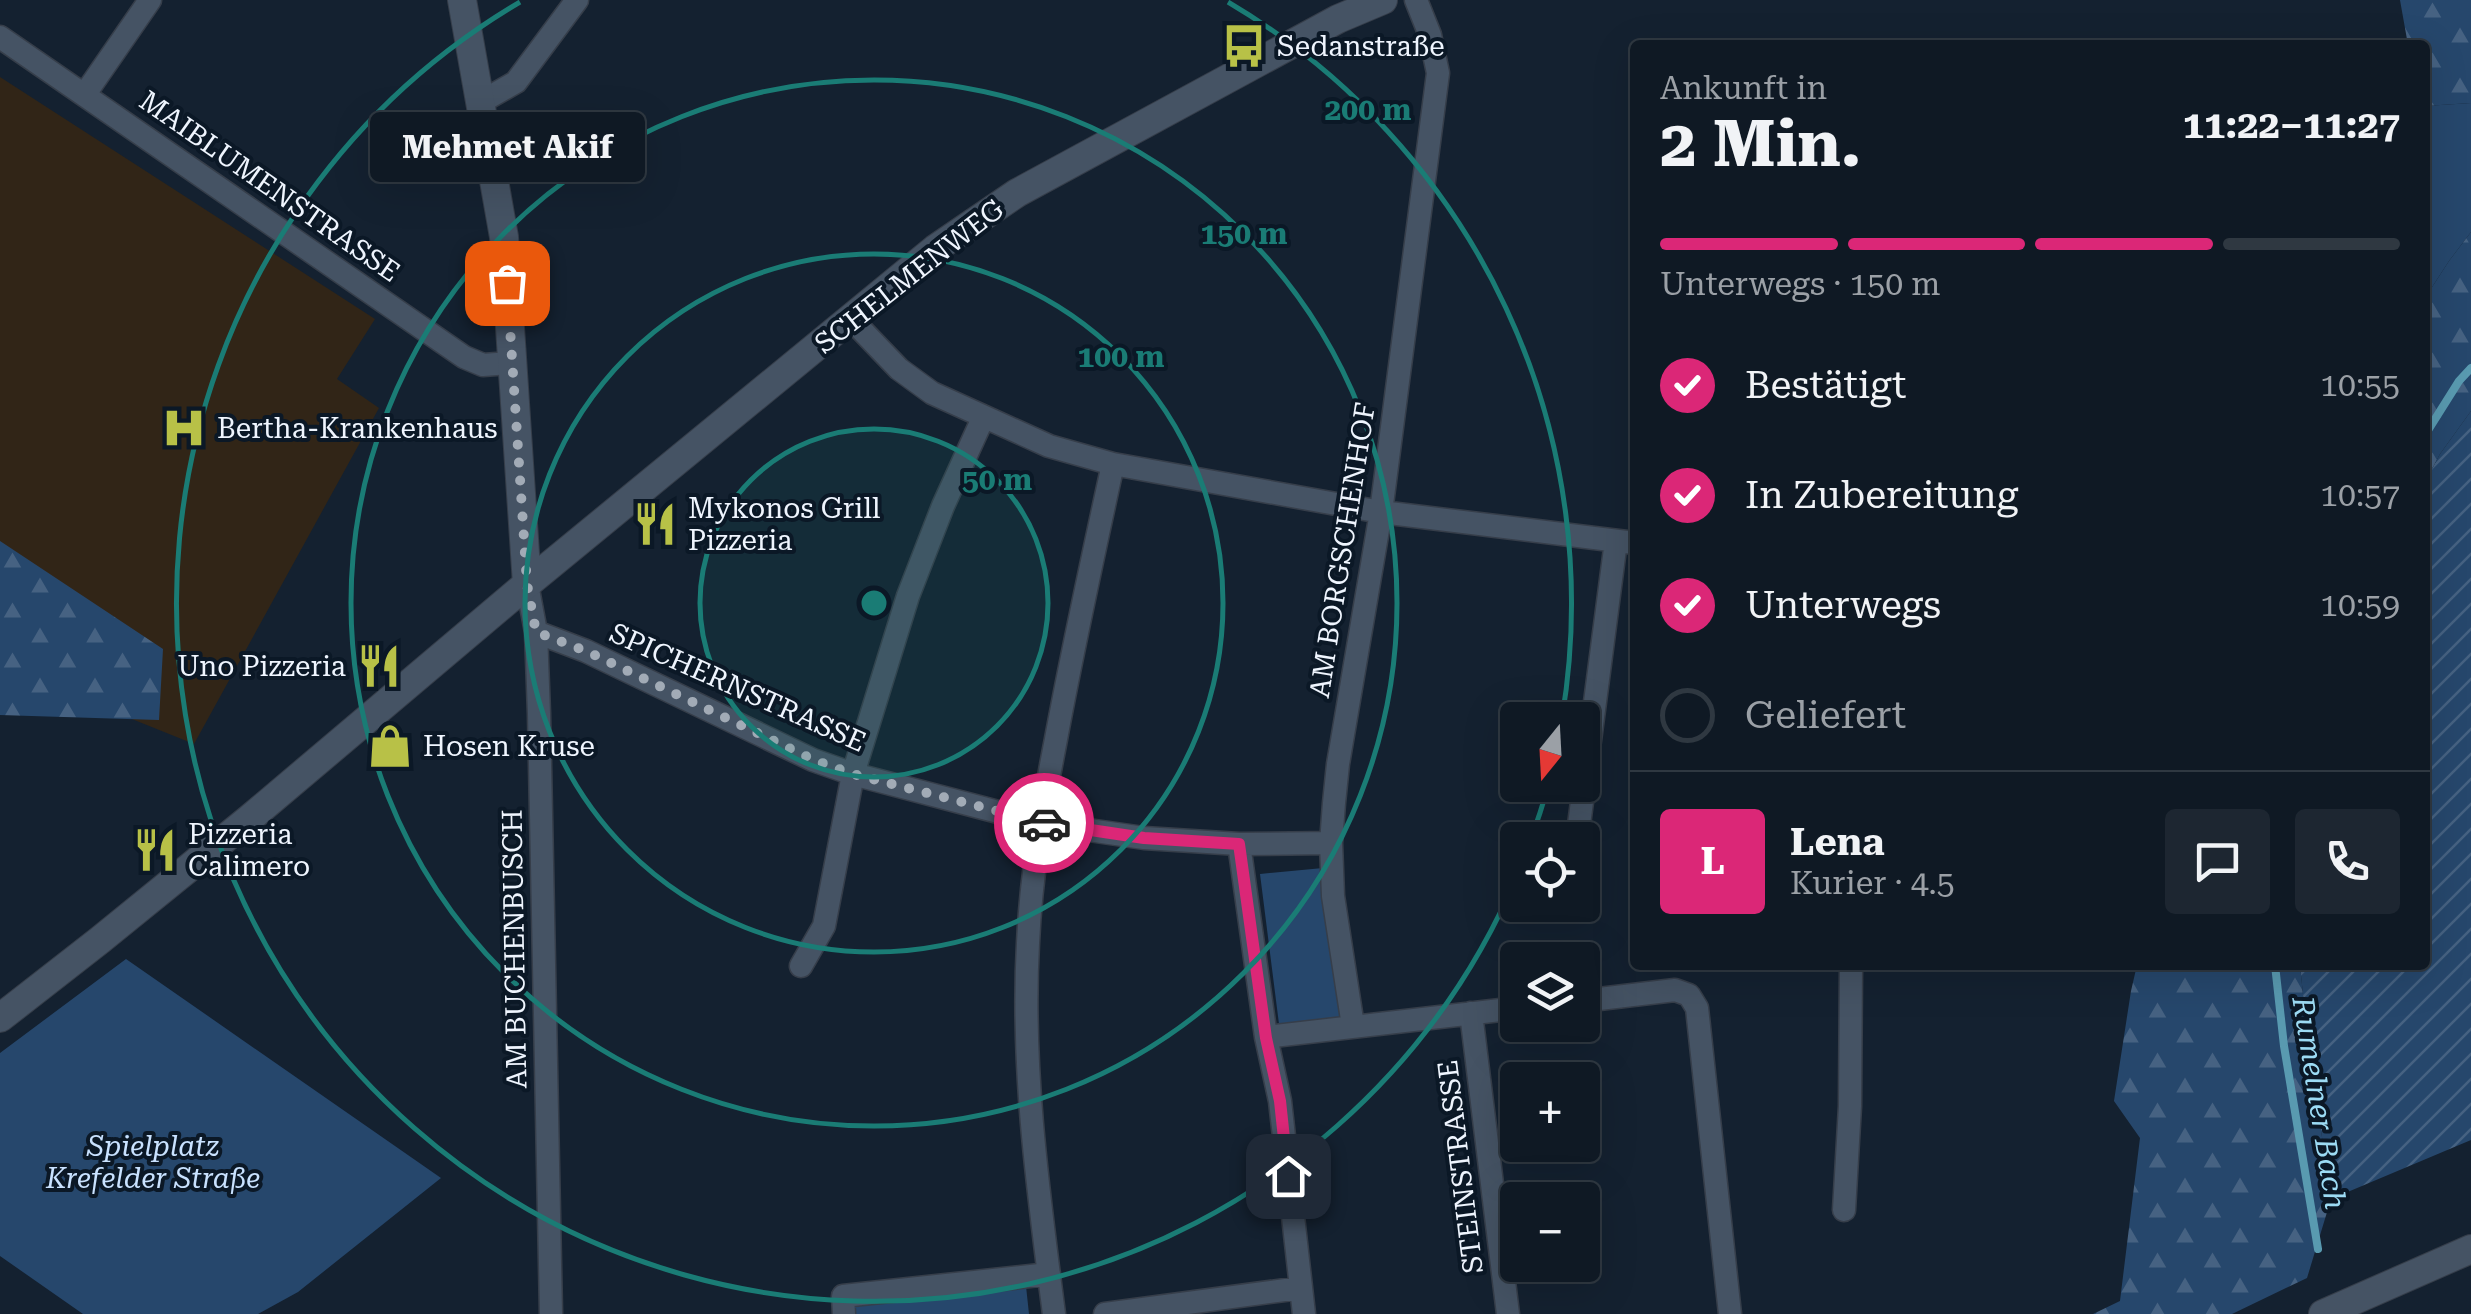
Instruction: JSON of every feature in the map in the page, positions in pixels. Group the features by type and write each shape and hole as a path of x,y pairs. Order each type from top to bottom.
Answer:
{"street":[{"path":"85,94 150,0"},
{"path":"462,0 504,237 527,584"},
{"path":"481,102 516,82 577,0"},
{"name":"SCHELMENWEG","path":"0,1018 249,819 527,584 936,250 1017,193 1336,10 1383,0"},
{"name":"AM BORGSCHENHOF","path":"1353,1026 1334,896 1331,843 1338,764 1382,512 1438,73 1430,35 1416,0"},
{"name":"MAIBLUMENSTRASSE","path":"0,37 464,357 484,364 511,364"},
{"path":"851,319 899,369 932,393 1049,446 1114,464 1382,512 1625,542 1579,822"},
{"path":"800,966 824,926 853,774 908,596 982,418"},
{"path":"1054,1314 1034,1147 1026,1032 1028,942 1040,822 1114,464"},
{"name":"AM BUCHENBUSCH","path":"527,584 536,632 545,964 547,1312"},
{"name":"SPICHERNSTRASSE","path":"536,632 586,651 814,760 853,774 1040,822 1144,838 1239,844 1331,843"},
{"path":"1239,844 1266,1038 1280,1101 1304,1314"},
{"path":"1844,1210 1851,970"},
{"path":"1600,998 1674,990 1689,996 1697,1008 1730,1314"},
{"path":"1266,1038 1500,1010"},
{"name":"STEINSTRASSE","path":"1472,1013 1508,1314"},
{"path":"2323,1314 2471,1249"},
{"path":"844,1314 843,1296 1048,1274"},
{"path":"1105,1314 1300,1288"}],"shaded area":[{"name":"Bertha-Krankenhaus","path":"0,77 375,319 337,379 379,408 194,744 0,666"}],"green space":[{"path":"2400,0 2471,0 2471,103 2430,106 2430,40 2407,40"},
{"path":"2471,103 2471,232 2430,290 2430,106"},
{"path":"2471,232 2471,411 2430,473 2430,290"},
{"path":"2471,411 2471,1140 2331,1199 2301,970 2430,970 2430,473"},
{"path":"0,541 163,649 159,720 0,715"},
{"path":"1323,868 1343,1018 1279,1024 1260,874"},
{"name":"Spielplatz Krefelder Straße","path":"126,959 441,1178 298,1292 258,1314 83,1314 0,1256 0,1053"},
{"path":"2136,970 2301,970 2331,1199 2307,1278 2232,1314 2093,1314 2120,1301 2140,1138 2114,1101"},
{"path":"1026,1286 1029,1314 855,1314 853,1304"}],"waterway":[{"name":"Rumelner Bach","path":"2430,427 2471,368"},
{"name":"Rumelner Bach","path":"2276,970 2284,1046 2318,1249"}],"way so far":[{"path":"507,283 527,584 536,632 586,651 814,760 853,774 1044,823"}],"place":[{"name":"Sedanstraße","path":"1244,46"},
{"name":"Mehmet Akif","path":"507,283"},
{"name":"Bertha-Krankenhaus","path":"184,428"},
{"name":"Mykonos Grill Pizzeria","path":"655,524"},
{"name":"Uno Pizzeria","path":"379,666"},
{"name":"Hosen Kruse","path":"390,746"},
{"name":"Pizzeria Calimero","path":"155,850"}],"route":[{"path":"1044,823 1144,838 1239,844 1266,1038 1280,1101 1288,1176"}]}
